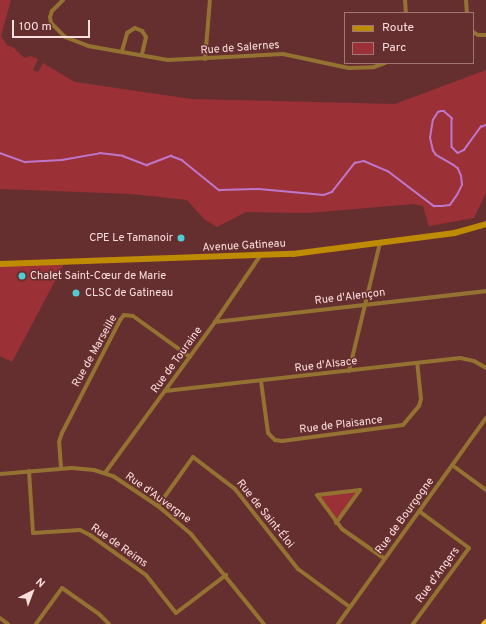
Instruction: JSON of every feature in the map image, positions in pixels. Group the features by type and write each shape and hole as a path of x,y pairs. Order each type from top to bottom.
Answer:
{"street":[{"name":"Rue de Salernes","path":"63,0 54,8 50,17 51,23 60,33 81,44 168,60 283,54 349,68 374,67 382,64"},
{"path":"205,59 210,0"},
{"path":"405,0 406,12"},
{"path":"466,0 467,12"},
{"path":"122,51 127,33 135,28 142,31 146,37 142,55"},
{"path":"474,32 486,35"},
{"name":"Avenue Gatineau","path":"0,264 260,256 380,244 455,233 486,224"},
{"path":"349,371 364,304 380,244"},
{"name":"Rue de Touraine","path":"105,473 166,391 260,256"},
{"name":"Rue d'Alençon","path":"215,322 486,291"},
{"name":"Rue de Marseille","path":"61,468 59,447 62,433 120,320 124,315 128,314 134,316 190,357"},
{"name":"Rue d'Alsace","path":"166,391 466,358 486,368"},
{"name":"Rue de Plaisance","path":"261,381 268,432 275,440 282,441 404,425 419,406 421,399 417,363"},
{"name":"Rue de Bourgogne","path":"338,624 486,419"},
{"name":"Rue de Saint-Éloi","path":"158,506 194,457 235,489 298,569 350,607"},
{"path":"452,465 486,490"},
{"name":"Rue d'Auvergne","path":"0,474 61,468 87,469 105,473 158,506 191,534 226,575 262,623"},
{"name":"Rue de Reims","path":"29,471 33,533 80,530 90,535 146,575 176,613 226,575"},
{"path":"336,523 360,490 317,495 336,523 385,559"},
{"name":"Rue d'Angers","path":"413,624 469,548 419,511"},
{"path":"36,624 62,588 99,614 109,624"},
{"path":"0,618 8,624"}],"green space":[{"path":"0,0 11,0 1,36 7,45 14,48 25,58 31,56 38,59 33,70 38,72 43,63 75,82 191,99 395,104 486,70 486,193 474,218 429,226 423,206 413,204 308,213 246,212 217,227 204,219 187,200 132,194 0,189"},
{"path":"65,262 12,362 0,356 0,264"},
{"path":"360,490 336,523 317,495"}],"waterway":[{"path":"0,153 25,162 62,160 100,153 123,156 147,165 171,156 182,160 219,190 259,189 324,195 332,192 355,163 364,161 388,171 434,206 442,206 450,205 462,185 461,176 458,169 436,155 433,151 430,138 433,120 438,112 441,111 444,111 452,118 452,147 458,153 464,150 481,127 486,125"}],"place":[{"name":"CPE Le Tamanoir","path":"181,238"},
{"name":"Chalet Saint-Cœur de Marie","path":"22,276"},
{"name":"CLSC de Gatineau","path":"76,293"}]}
